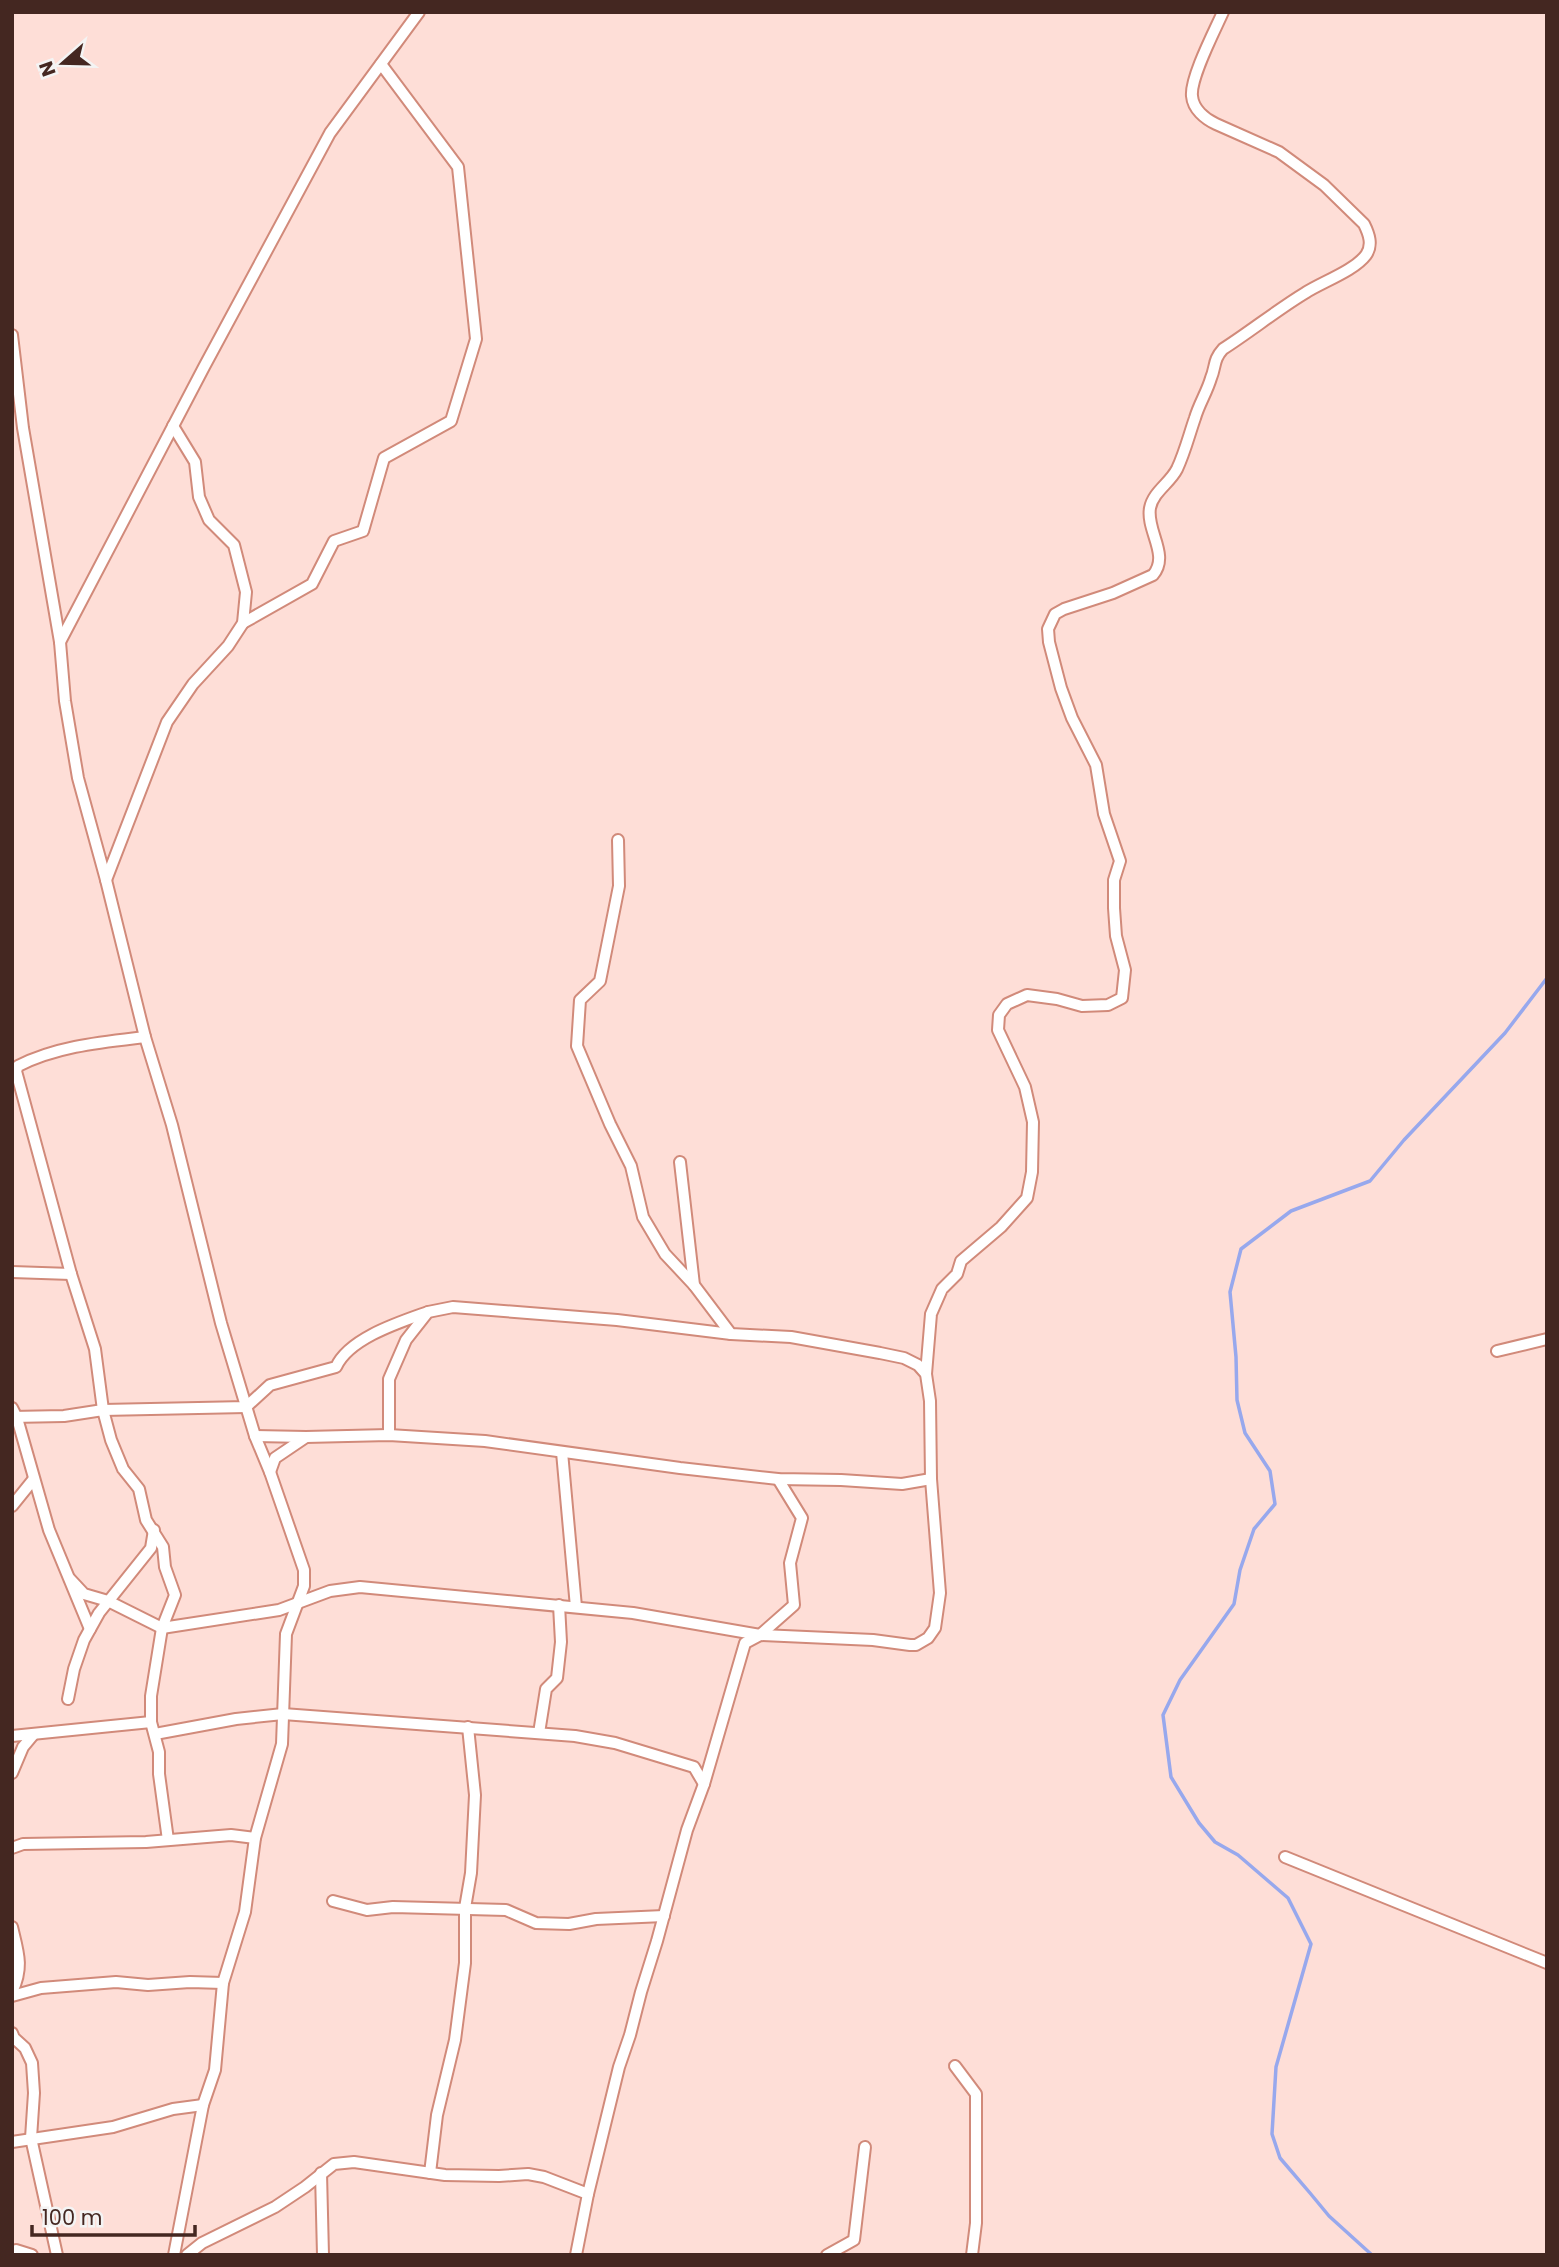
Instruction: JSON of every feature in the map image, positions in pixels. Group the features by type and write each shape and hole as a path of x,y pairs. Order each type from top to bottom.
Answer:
{"street":[{"path":"60,642 330,133 419,12"},
{"path":"69,1579 84,1594 108,1601 162,1628 279,1611 330,1591 360,1587 576,1606 760,1635 873,1640 910,1645 928,1639 935,1628 940,1593 931,1479 930,1401 926,1374 931,1314 942,1289 957,1274 961,1261 1001,1227 1027,1198 1032,1172 1033,1122 1025,1087 998,1030 999,1015 1007,1004 1027,995 1082,1006 1108,1005 1122,998 1125,970 1116,936 1114,908 1114,880 1120,861 1104,814 1096,765 1072,719 1061,688 1048,629 1055,614 1064,609 1113,593 1153,575 1157,570 1160,558 1150,524 1150,506 1170,480 1181,459 1212,377 1216,358 1223,349 1303,294 1357,264 1369,247 1370,240 1364,224 1324,186 1279,152 1206,119 1199,112 1192,97 1192,89 1201,61 1223,12"},
{"path":"106,880 167,722 193,684 228,646 243,623 312,584 334,541 363,531 384,458 451,421 476,340 458,166 381,64"},
{"path":"12,335 23,428 60,642 65,701 78,778 145,1037 172,1125 221,1323 255,1436 304,1570 304,1586 286,1634 282,1744 256,1838 245,1912 223,1983 215,2070 203,2105 174,2255"},
{"path":"173,426 195,462 199,496 209,520 234,545 246,592 243,623"},
{"path":"618,840 619,886 600,981 580,1000 577,1046 631,1166 643,1217 665,1254 694,1285 731,1334"},
{"path":"145,1037 90,1043 28,1061 18,1066 16,1071 71,1274 95,1349 103,1410 123,1469 139,1489 146,1520 163,1546 165,1567 175,1595 162,1628 151,1696 150,1723 159,1752 159,1773 168,1840"},
{"path":"680,1162 694,1285"},
{"path":"12,1272 71,1274"},
{"path":"90,1629 48,1530 14,1414 64,1416 103,1410 246,1407 270,1385 336,1367 341,1355 396,1324 453,1307 617,1320 731,1334 791,1337 904,1358 918,1365 926,1374"},
{"path":"389,1435 389,1379 406,1340 429,1312"},
{"path":"1497,1351 1547,1339"},
{"path":"255,1436 389,1435 485,1441 778,1479 902,1484 931,1479"},
{"path":"270,1472 275,1458 306,1437"},
{"path":"562,1452 576,1606"},
{"path":"576,2255 619,2067 687,1830 704,1784 745,1643 760,1635 794,1605 790,1563 802,1518 778,1479"},
{"path":"12,1506 33,1480"},
{"path":"68,1699 84,1640 108,1601 150,1548 154,1530"},
{"path":"539,1733 546,1689 557,1678 561,1642 559,1605"},
{"path":"155,1734 236,1719 284,1714 575,1736 615,1743 694,1767 704,1784"},
{"path":"12,1737 150,1723"},
{"path":"430,2173 438,2115 455,2040 465,1963 465,1909 471,1873 475,1795 468,1727"},
{"path":"12,1773 23,1747 33,1735"},
{"path":"12,1847 23,1844 60,1845 231,1835 256,1838"},
{"path":"1285,1857 1547,1964"},
{"path":"333,1901 367,1910 393,1907 506,1910 536,1923 569,1924 596,1919 664,1916"},
{"path":"12,1927 20,1965 12,1994"},
{"path":"12,1994 41,1988 116,1982 148,1985 223,1983"},
{"path":"12,2033 25,2048 32,2063 34,2093 31,2138 57,2255"},
{"path":"955,2066 976,2094 976,2223 972,2255"},
{"path":"12,2142 113,2127 173,2109 203,2105"},
{"path":"827,2255 854,2239 865,2147"},
{"path":"187,2255 202,2244 275,2207 334,2164 354,2162 446,2175 528,2174 544,2177 588,2194"},
{"path":"321,2173 323,2255"},
{"path":"12,2251 32,2255"}],"waterway":[{"path":"1372,2255 1329,2216 1280,2158 1272,2134 1276,2067 1311,1944 1288,1898 1238,1855 1215,1842 1199,1823 1171,1777 1163,1715 1180,1680 1234,1604 1240,1570 1254,1529 1275,1504 1270,1471 1245,1433 1237,1400 1230,1292 1241,1249 1291,1211 1370,1181 1404,1140 1505,1033 1547,978"}]}
